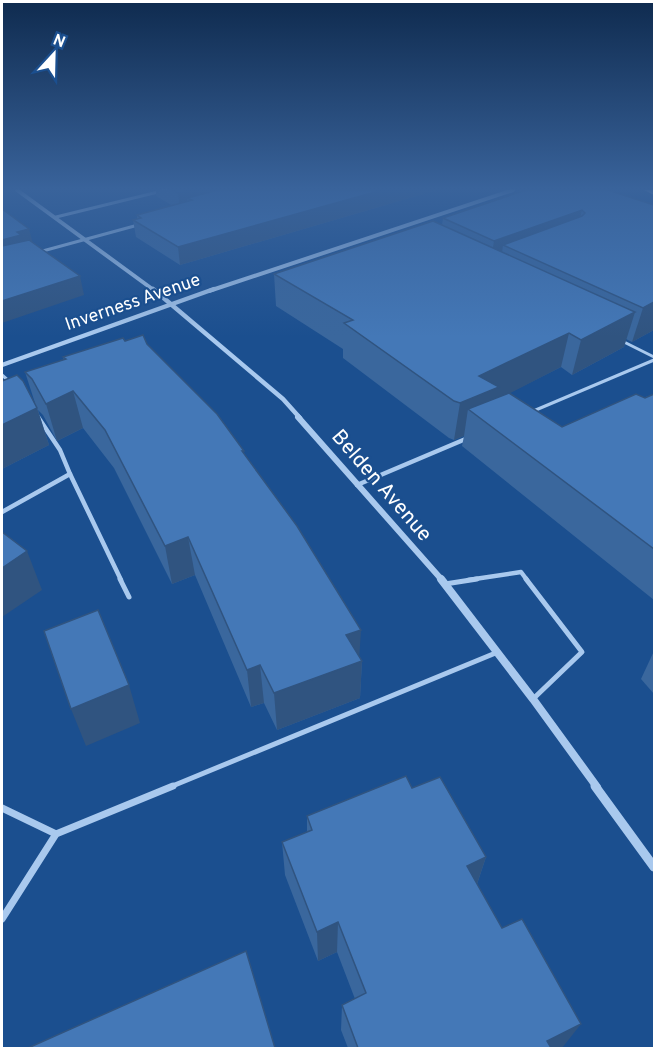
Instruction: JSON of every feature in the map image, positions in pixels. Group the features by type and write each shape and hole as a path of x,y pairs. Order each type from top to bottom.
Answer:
{"street":[{"name":"Belden Avenue","path":"85,239 171,304 283,399 445,584 533,699 654,867"},
{"name":"Inverness Avenue","path":"2,365 171,304 372,239"}],"lane":[{"path":"33,254 85,239"},
{"path":"613,337 654,358"},
{"path":"522,415 654,358"},
{"path":"2,375 14,386"},
{"path":"33,409 55,442 129,597"},
{"path":"357,485 478,434"},
{"path":"2,512 70,474"},
{"path":"445,584 521,572 582,652 533,699"},
{"path":"2,919 56,834 498,652"},
{"path":"2,808 56,834"}],"building":[{"path":"165,239 207,239 178,247"},
{"path":"379,239 473,239 635,312 581,340 569,333 479,376 499,387 460,403 344,323 353,320 274,274"},
{"path":"519,239 654,239 654,302 643,308 503,245"},
{"path":"29,240 80,276 2,301 2,246"},
{"path":"143,335 147,344 217,414 297,526 361,630 346,635 362,661 274,693 260,665 247,670 188,537 165,546 105,430 73,391 46,404 32,379 25,372 123,338 125,341"},
{"path":"17,375 23,381 37,408 2,425 2,381"},
{"path":"509,393 562,427 636,394 645,398 654,394 654,549 468,409"},
{"path":"2,532 27,551 2,568"},
{"path":"98,610 129,685 71,709 44,631"},
{"path":"406,776 412,788 440,777 486,857 467,866 502,928 522,919 581,1024 547,1041 551,1048 358,1048 342,1005 366,993 338,922 317,932 282,842 312,830 307,816"},
{"path":"246,951 275,1048 28,1048"}]}
